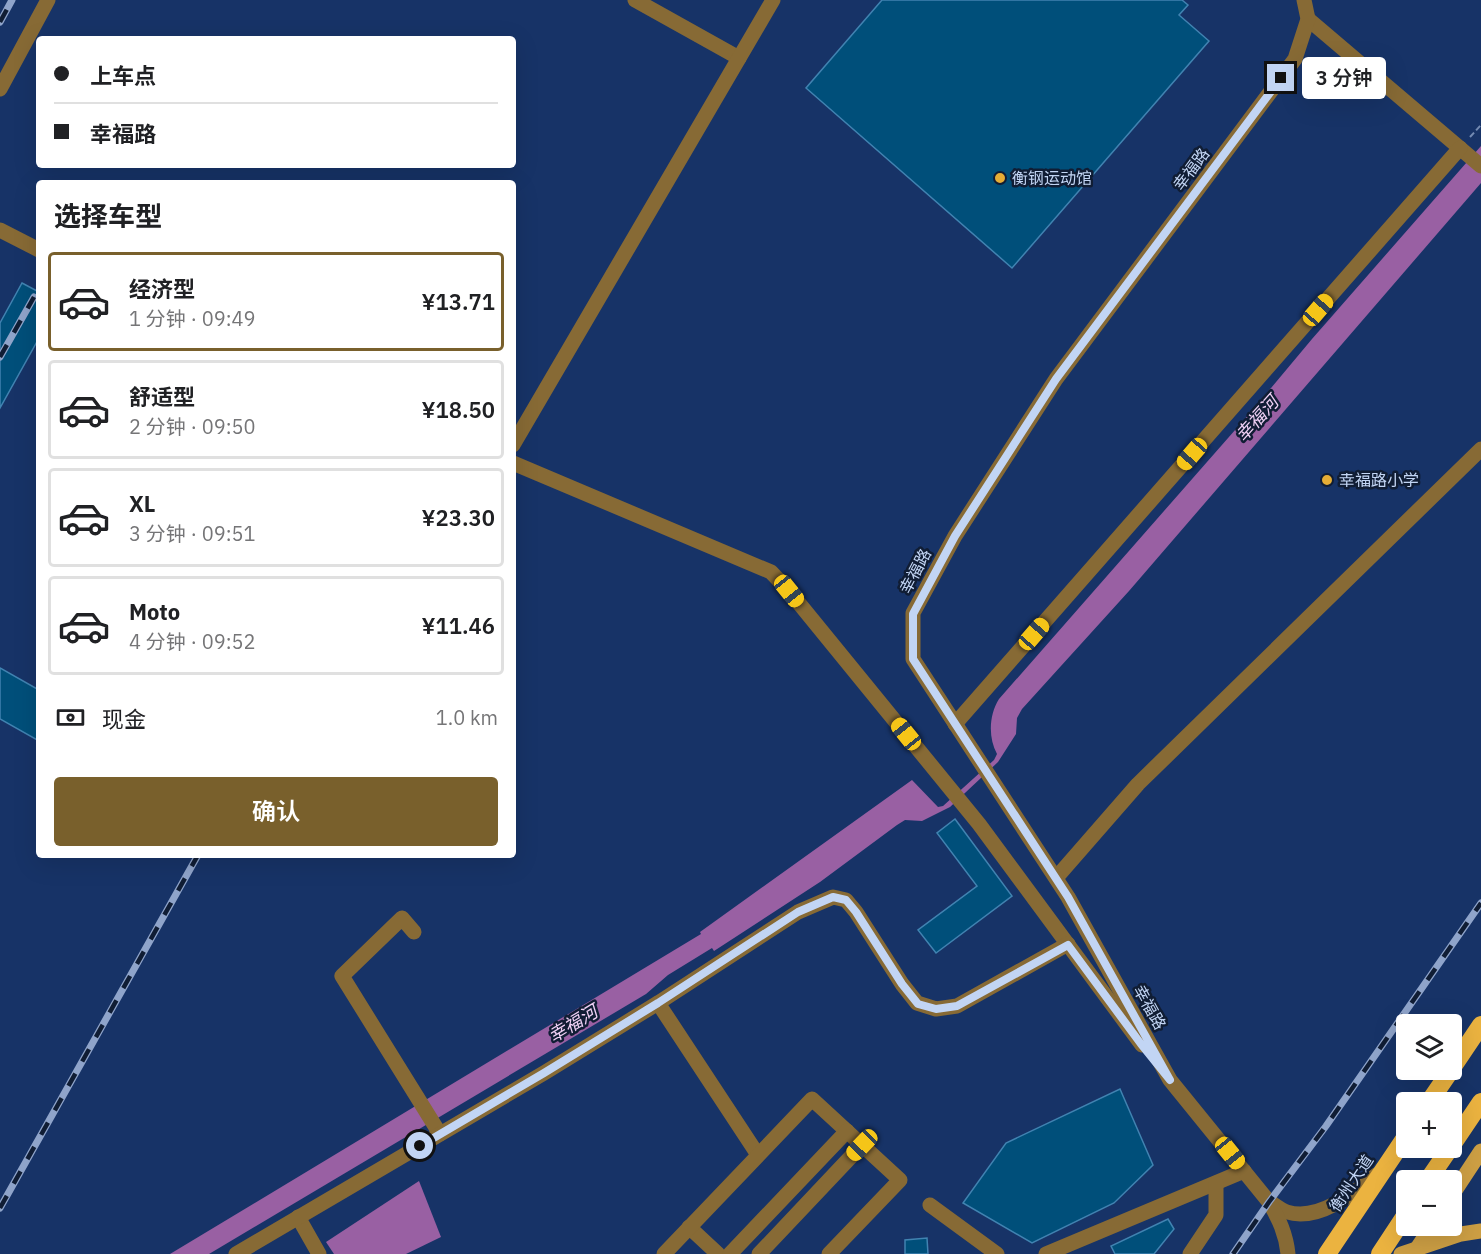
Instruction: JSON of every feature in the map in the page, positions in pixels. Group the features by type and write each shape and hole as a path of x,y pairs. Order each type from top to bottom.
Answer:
{"highway":[{"path":"1462,1053 1481,1025"},
{"path":"1462,1130 1481,1102"},
{"name":"衡州大道","path":"1327,1254 1396,1151"},
{"path":"1380,1254 1396,1230"}],"main road":[{"path":"1462,1180 1481,1151"},
{"path":"1401,1254 1461,1234 1481,1231"},
{"path":"1415,1251 1425,1236"}],"street":[{"path":"0,89 48,0"},
{"path":"635,0 739,58"},
{"path":"516,440 774,0"},
{"name":"幸福路","path":"1288,1254 1283,1229 1269,1202 1170,1080 1068,897 913,659 913,614 955,536 1056,379 1295,59 1308,19 1304,0"},
{"path":"1308,19 1481,166"},
{"path":"956,724 1462,150"},
{"path":"0,230 36,248"},
{"path":"1056,878 1138,784 1481,448"},
{"path":"516,464 771,572 979,824 1170,1080"},
{"path":"236,1254 544,1073 658,1003 798,912 833,897 846,900 856,912 902,984 918,1004 936,1009 957,1006 1068,945"},
{"path":"414,932 402,918 342,976 440,1134"},
{"path":"658,1003 758,1155"},
{"path":"664,1254 812,1099 900,1180 829,1254"},
{"path":"730,1254 847,1131"},
{"path":"759,1254 862,1145"},
{"path":"1269,1202 1286,1212 1314,1212 1328,1208 1355,1192 1385,1167"},
{"path":"1046,1254 1244,1171"},
{"path":"1190,1254 1216,1215 1216,1183"},
{"path":"930,1205 997,1254"},
{"path":"298,1217 320,1254"},
{"path":"689,1227 718,1254"}],"water":[{"name":"幸福河","path":"1481,146 1481,183 1129,591 1022,709 1017,718 1016,734 998,762 950,807 922,821 905,820 820,882 714,951 712,948 668,975 646,994 209,1254 170,1254 701,934 700,932 912,780 938,807 943,806 994,760 997,754 992,740 991,726 993,712 999,699"},
{"path":"419,1181 441,1237 406,1254 334,1254 326,1242"}],"building":[{"name":"衡钢运动馆","path":"882,0 1182,0 1188,5 1179,15 1209,41 1012,268 806,88"},
{"path":"22,283 36,290 36,343 0,408 0,323"},
{"path":"0,668 36,688 36,739 0,719"},
{"path":"955,819 1012,896 936,953 918,930 977,886 937,833"},
{"path":"1120,1089 1153,1165 1114,1203 1032,1243 963,1203 1006,1143"},
{"path":"1168,1219 1174,1229 1154,1254 1115,1254 1111,1246"},
{"path":"927,1238 928,1254 905,1254 905,1240"}],"railway":[{"path":"0,22 12,0"},
{"path":"0,357 34,297"},
{"path":"0,1208 196,858"},
{"path":"1233,1254 1326,1126 1481,903"}],"place":[{"name":"衡钢运动馆","path":"1000,178"},
{"name":"幸福路小学","path":"1327,480"}],"route":[{"path":"420,1146 658,1003 798,912 833,897 846,900 856,912 902,984 918,1004 936,1009 957,1006 1068,945 1170,1080 1068,897 913,659 913,614 955,536 1056,379 1281,78"}]}
